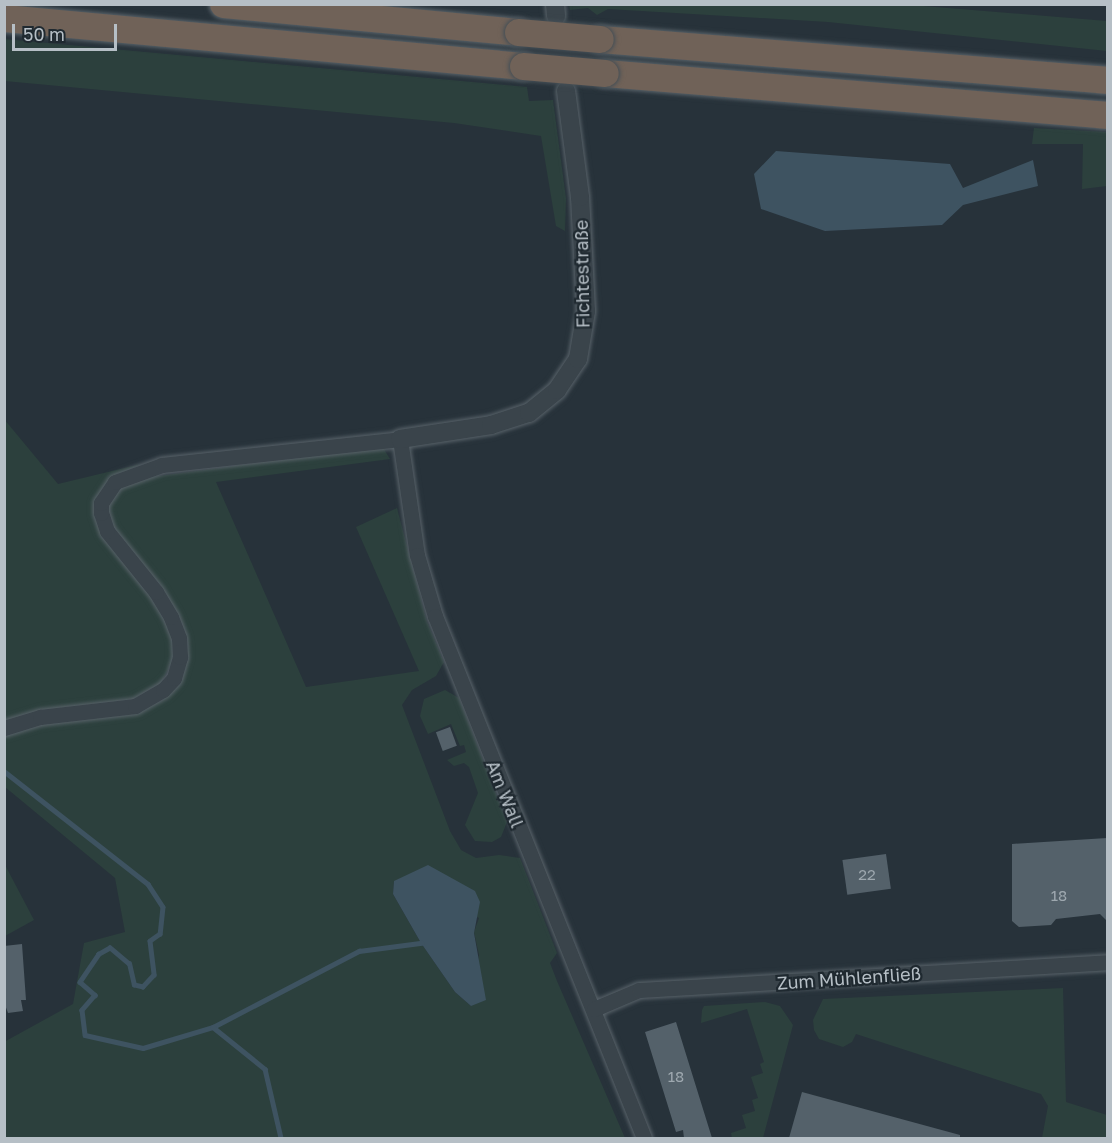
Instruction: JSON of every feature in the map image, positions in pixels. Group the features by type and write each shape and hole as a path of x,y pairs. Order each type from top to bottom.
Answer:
{"highway":[{"path":"224,4 518,32 1107,80"},
{"path":"4,18 523,66 1107,114"}],"street":[{"name":"Fichtestraße","path":"400,439 491,425 529,413 557,390 578,359 586,311 580,197 566,92"},
{"path":"4,728 40,717 135,706 163,690 174,678 180,657 179,638 171,617 156,592 107,531 101,513 101,503 115,482 162,465 400,439"},
{"name":"Am Wall","path":"400,439 417,555 435,616 644,1138"},
{"name":"Zum Mühlenfließ","path":"594,1009 639,990 1107,962"}],"green space":[{"path":"899,4 1107,21 1107,51 828,22 608,9 597,15 588,8 570,10 569,5"},
{"path":"4,39 527,87 529,101 553,100 566,198 565,231 556,226 541,136 454,123 5,81"},
{"path":"1034,128 1107,132 1107,186 1082,189 1083,144 1032,144"},
{"path":"4,419 58,484 141,464 109,479 95,503 155,599 174,642 173,660 161,683 131,700 5,722"},
{"path":"382,446 390,459 216,482 306,687 419,671 356,527 397,508 427,622 444,662 436,676 412,690 402,705 450,831 461,850 476,858 499,855 520,858 557,953 550,963 625,1138 5,1138 4,1042 73,1004 84,943 125,932 115,878 5,787 5,732 52,720 138,712 163,700 176,686 186,660 185,631 173,606 113,528 108,511 111,499 122,486 136,479","holes":["394,881 479,918 474,932 479,955 471,1006 455,992 421,943 393,894"]},
{"path":"445,690 459,698 507,822 501,837 492,842 475,841 465,825 478,793 469,767 464,763 454,766 447,760 466,752 464,745 460,746 451,724 428,734 420,716 424,699"},
{"path":"4,863 34,920 5,936 4,936"},
{"path":"1063,988 1066,1102 1107,1115 1107,1138 1042,1138 1048,1106 1041,1094 856,1034 852,1042 843,1047 819,1039 814,1030 813,1020 823,999"},
{"path":"765,1002 780,1006 793,1025 763,1138 732,1138 731,1133 746,1128 742,1115 755,1111 752,1100 758,1098 751,1077 763,1073 760,1064 764,1062 747,1009 701,1023 702,1010 704,1006"}],"water":[{"path":"776,151 950,164 963,188 1033,160 1038,186 963,205 942,225 825,231 761,209 754,174"},
{"path":"428,865 475,891 480,902 474,933 486,1000 471,1006 455,992 421,943 393,894 394,881"}],"building":[{"path":"450,727 457,746 443,751 436,732"},
{"path":"1107,838 1107,921 1100,914 1056,919 1051,925 1019,927 1012,921 1012,844"},
{"path":"886,854 891,889 847,895 842,860"},
{"path":"22,944 26,1000 21,1000 23,1011 8,1013 4,1002 4,946"},
{"path":"676,1022 712,1138 684,1138 683,1130 676,1132 645,1032"},
{"path":"802,1092 960,1135 960,1138 789,1138"}],"waterway":[{"path":"4,771 148,884 163,907 160,934 150,941 154,975 143,987 134,985 129,964 110,948 99,954 80,982 95,995 82,1010 85,1035 143,1048 213,1027 359,951 421,943"},
{"path":"213,1027 265,1069 281,1138"}]}
